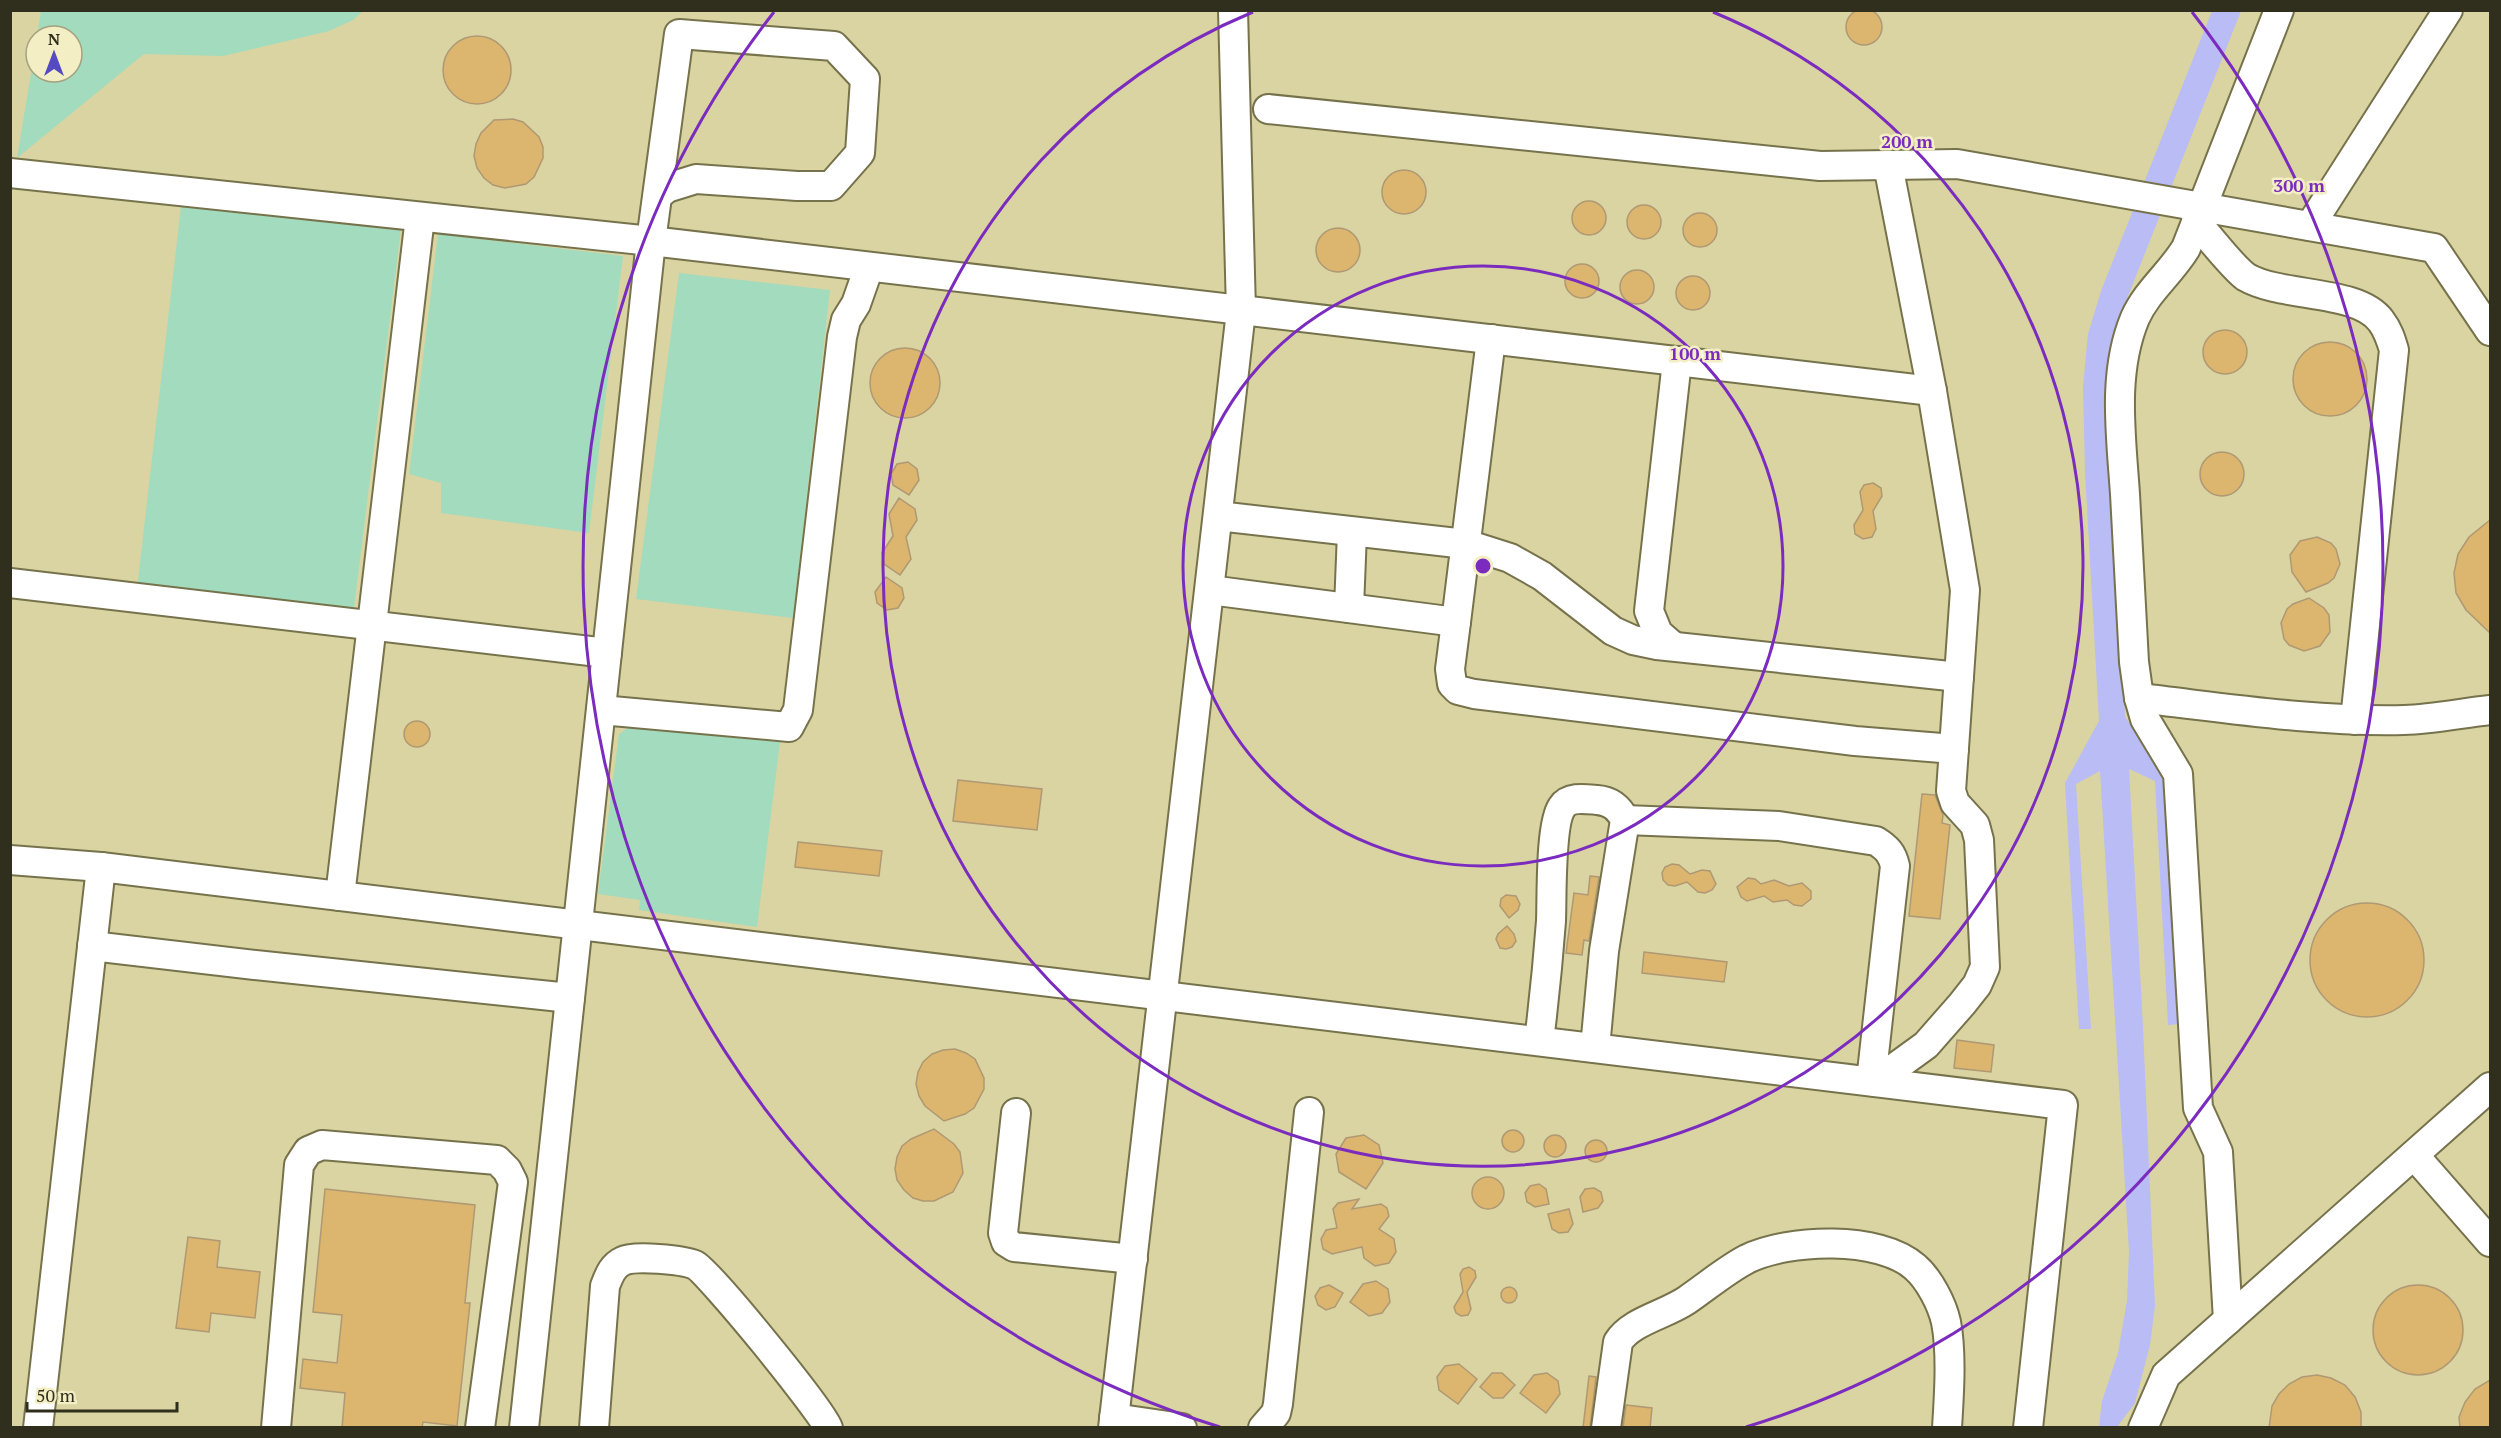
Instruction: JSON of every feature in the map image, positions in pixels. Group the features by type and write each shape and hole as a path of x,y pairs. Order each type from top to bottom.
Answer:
{"lane":[{"path":"1182,1428 1114,1423 1242,311 1233,10"},
{"path":"2228,1320 2218,1152 2198,1108 2178,774 2152,734 2139,698 2134,662 2119,395 2125,349 2135,317 2149,294 2176,265 2186,248 2198,211 2279,10"},
{"path":"2310,226 2448,10"},
{"path":"524,1428 651,241 657,196 679,34 834,46 865,79 860,153 831,186 696,179 667,188 657,196"},
{"path":"1268,109 1820,166 1957,164 2121,191 2198,211 2310,226 2434,248 2490,331"},
{"path":"1873,1081 1926,1045 1977,985 1985,967 1979,840 1975,825 1955,802 1951,791 1965,590 1932,391 1888,165"},
{"path":"10,173 651,241 1932,391"},
{"path":"2198,211 2244,275 2266,286 2347,301 2365,307 2380,319 2388,332 2394,350 2355,720"},
{"path":"340,896 420,217"},
{"path":"600,710 789,727 798,710 842,337 846,320 856,304 869,267"},
{"path":"1491,339 1450,669 1452,684 1458,690 1474,694 1855,741 1954,749"},
{"path":"1673,646 1658,633 1649,611 1677,361"},
{"path":"1218,516 1466,544 1510,558 1542,576 1613,631 1633,640 1959,677"},
{"path":"1349,608 1352,532"},
{"path":"10,583 607,653"},
{"path":"1210,590 1456,621"},
{"path":"2139,698 2355,720 2407,720 2490,710"},
{"path":"1539,1041 1551,921 1553,854 1562,807 1569,801 1603,800 1618,808 1625,820 1604,951 1595,1048"},
{"path":"1625,820 1779,826 1876,841 1886,847 1893,856 1896,866 1873,1081"},
{"path":"10,860 101,867 2063,1104 2028,1428"},
{"path":"43,1427 101,867"},
{"path":"92,945 255,965 570,998"},
{"path":"2145,1427 2166,1375 2490,1087"},
{"path":"1263,1428 1276,1413 1278,1404 1309,1112"},
{"path":"1016,1113 1003,1233 1006,1242 1014,1247 1133,1259"},
{"path":"276,1428 299,1165 308,1151 322,1145 497,1160 507,1170 513,1182 480,1428"},
{"path":"2414,1155 2490,1242"},
{"path":"1606,1428 1618,1342 1623,1333 1671,1311 1748,1259 1787,1247 1849,1245 1877,1249 1897,1256 1916,1267 1938,1301 1946,1322 1949,1385 1947,1428"},
{"path":"594,1428 605,1286 611,1271 620,1262 630,1258 682,1262 695,1266 717,1287 814,1406 828,1428"}],"shaded area":[{"path":"11,11 2490,11 2490,1427 11,1427"}],"green space":[{"path":"41,10 363,11 353,20 329,31 223,56 144,54 17,158 29,84 84,84 84,24 39,24"},
{"path":"181,206 401,229 353,616 137,589"},
{"path":"438,234 623,256 589,533 441,513 441,483 409,474"},
{"path":"679,273 830,290 793,618 636,599"},
{"path":"643,718 781,734 757,927 639,910 640,900 598,894 619,734"}],"water":[{"path":"2212,11 2241,11 2126,301 2115,339 2113,472 2125,717 2169,778 2182,1024 2168,1025 2155,781 2129,769 2155,1306 2150,1345 2135,1403 2117,1427 2099,1427 2102,1401 2118,1353 2127,1300 2129,1252 2100,771 2076,784 2091,1029 2079,1029 2065,783 2099,721 2085,472 2083,387 2088,334 2101,291"}],"building":[{"path":"1864,9 1877,14 1882,27 1877,40 1864,45 1851,40 1846,27 1851,14"},
{"path":"470,36 484,36 496,41 506,51 511,70 506,89 496,99 484,104 470,104 458,99 448,89 443,77 443,63 448,51 458,41"},
{"path":"513,119 523,122 539,137 543,147 543,158 534,177 526,184 505,188 493,185 484,178 477,168 474,156 481,133 494,120"},
{"path":"1404,170 1413,171 1420,176 1425,183 1425,201 1420,208 1413,213 1404,214 1395,213 1388,208 1383,201 1382,192 1383,183 1388,176 1395,171"},
{"path":"1589,201 1601,206 1606,218 1601,230 1589,235 1577,230 1572,218 1577,206"},
{"path":"1644,205 1656,210 1661,222 1656,234 1644,239 1632,234 1627,222 1632,210"},
{"path":"1700,213 1712,218 1717,230 1712,242 1700,247 1688,242 1683,230 1688,218"},
{"path":"1338,228 1347,229 1354,234 1359,241 1359,259 1354,266 1347,271 1338,272 1329,271 1322,266 1317,259 1316,250 1317,241 1322,234 1329,229"},
{"path":"1582,264 1594,269 1599,281 1594,293 1582,298 1570,293 1565,281 1570,269"},
{"path":"1637,270 1649,275 1654,287 1649,299 1637,304 1625,299 1620,287 1625,275"},
{"path":"1693,276 1705,281 1710,293 1705,305 1693,310 1681,305 1676,293 1681,281"},
{"path":"2225,330 2240,337 2247,352 2240,367 2225,374 2210,367 2203,352 2210,337"},
{"path":"2323,342 2337,342 2351,348 2361,358 2367,372 2365,393 2351,410 2337,416 2323,416 2309,410 2299,400 2293,386 2293,372 2299,358 2309,348"},
{"path":"905,348 918,351 930,358 937,370 940,383 937,396 930,408 918,415 905,418 892,415 880,408 873,396 870,383 873,370 880,358 892,351"},
{"path":"2222,452 2237,459 2244,474 2237,489 2222,496 2207,489 2200,474 2207,459"},
{"path":"908,462 917,469 919,480 909,495 893,485 891,474 897,464"},
{"path":"1873,483 1881,488 1882,496 1873,511 1876,529 1872,537 1863,539 1855,534 1854,525 1863,510 1860,492 1864,485"},
{"path":"899,498 915,509 917,520 906,537 911,559 900,575 884,564 882,553 893,536 889,514"},
{"path":"2490,520 2490,633 2466,610 2456,593 2454,573 2458,554 2469,537"},
{"path":"2317,537 2331,543 2336,549 2340,564 2334,578 2328,583 2306,592 2292,572 2290,555 2300,541"},
{"path":"886,577 902,588 904,598 898,608 887,610 877,603 875,592"},
{"path":"2309,598 2324,608 2329,615 2330,632 2320,646 2304,651 2289,645 2284,639 2281,623 2287,609"},
{"path":"417,721 426,725 430,734 426,743 417,747 408,743 404,734 408,725"},
{"path":"958,780 1042,789 1037,830 953,821"},
{"path":"1922,794 1935,795 1943,815 1942,823 1950,825 1940,919 1909,916"},
{"path":"798,842 882,851 879,876 795,867"},
{"path":"1672,864 1679,865 1690,874 1702,870 1710,871 1716,884 1712,890 1705,893 1698,892 1687,882 1675,886 1668,885 1663,880 1662,873 1665,867"},
{"path":"1590,876 1599,877 1589,941 1584,940 1582,955 1566,953 1574,893 1588,895"},
{"path":"1748,878 1755,879 1761,884 1774,880 1789,886 1802,883 1811,891 1811,899 1802,906 1794,905 1787,900 1773,902 1764,896 1747,901 1741,897 1737,887"},
{"path":"1506,895 1516,896 1520,904 1518,910 1509,918 1500,906 1501,899"},
{"path":"2367,903 2389,908 2407,920 2419,938 2424,960 2419,982 2407,1000 2389,1012 2367,1017 2345,1012 2327,1000 2315,982 2310,960 2315,938 2327,920 2345,908"},
{"path":"1507,926 1514,934 1516,941 1512,947 1500,948 1496,939"},
{"path":"1644,952 1727,962 1724,982 1642,973"},
{"path":"1957,1040 1994,1045 1991,1072 1954,1068"},
{"path":"955,1049 975,1059 984,1078 984,1089 974,1108 965,1114 944,1121 925,1106 916,1084 923,1062 932,1054"},
{"path":"934,1129 954,1144 960,1152 963,1173 953,1192 934,1201 923,1201 913,1198 904,1190 897,1180 895,1169 902,1146 911,1139"},
{"path":"1513,1130 1521,1133 1524,1141 1521,1149 1513,1152 1505,1149 1502,1141 1505,1133"},
{"path":"1364,1135 1379,1145 1383,1163 1366,1189 1339,1172 1336,1154 1346,1138"},
{"path":"1555,1135 1563,1138 1566,1146 1563,1154 1555,1157 1547,1154 1544,1146 1547,1138"},
{"path":"1596,1140 1604,1143 1607,1151 1604,1159 1596,1162 1588,1159 1585,1151 1588,1143"},
{"path":"1488,1177 1500,1181 1504,1193 1500,1205 1488,1209 1476,1205 1472,1193 1476,1181"},
{"path":"1539,1184 1546,1189 1549,1204 1535,1207 1527,1202 1525,1193 1530,1186"},
{"path":"1594,1188 1601,1192 1603,1201 1598,1208 1583,1212 1580,1197 1585,1189"},
{"path":"325,1189 475,1205 465,1303 470,1303 457,1426 423,1422 422,1428 342,1428 345,1393 300,1388 303,1359 337,1363 342,1315 313,1312"},
{"path":"1359,1199 1352,1209 1381,1204 1387,1208 1389,1216 1379,1229 1394,1239 1396,1252 1389,1263 1375,1266 1364,1258 1362,1247 1332,1254 1323,1249 1321,1239 1326,1230 1337,1228 1333,1209 1338,1203"},
{"path":"1569,1209 1573,1224 1568,1232 1559,1233 1552,1229 1548,1214"},
{"path":"188,1237 220,1241 217,1267 260,1272 255,1318 211,1313 209,1332 176,1328"},
{"path":"1469,1267 1475,1271 1476,1277 1467,1292 1471,1309 1468,1315 1461,1316 1456,1313 1454,1307 1463,1292 1460,1274 1463,1269"},
{"path":"1376,1281 1388,1289 1390,1302 1382,1313 1369,1316 1350,1302 1363,1284"},
{"path":"1329,1285 1343,1293 1335,1307 1326,1310 1318,1305 1315,1296 1320,1288"},
{"path":"2409,1285 2427,1285 2443,1292 2456,1305 2463,1321 2463,1339 2456,1355 2443,1368 2427,1375 2409,1375 2393,1368 2380,1355 2373,1339 2373,1321 2380,1305 2393,1292"},
{"path":"1509,1287 1515,1289 1517,1295 1515,1301 1509,1303 1503,1301 1501,1295 1503,1289"},
{"path":"1459,1364 1477,1379 1458,1404 1439,1390 1437,1377 1445,1366"},
{"path":"1492,1373 1502,1373 1515,1385 1503,1398 1493,1398 1480,1387"},
{"path":"1547,1373 1558,1381 1560,1394 1546,1413 1520,1393 1534,1375"},
{"path":"2317,1375 2331,1378 2345,1385 2355,1397 2361,1412 2361,1428 2269,1428 2272,1406 2279,1394 2289,1384 2302,1377"},
{"path":"1589,1376 1596,1377 1590,1428 1583,1428"},
{"path":"2490,1380 2490,1428 2460,1428 2459,1417 2465,1402 2475,1389"},
{"path":"1626,1405 1652,1408 1650,1428 1623,1428"}]}
